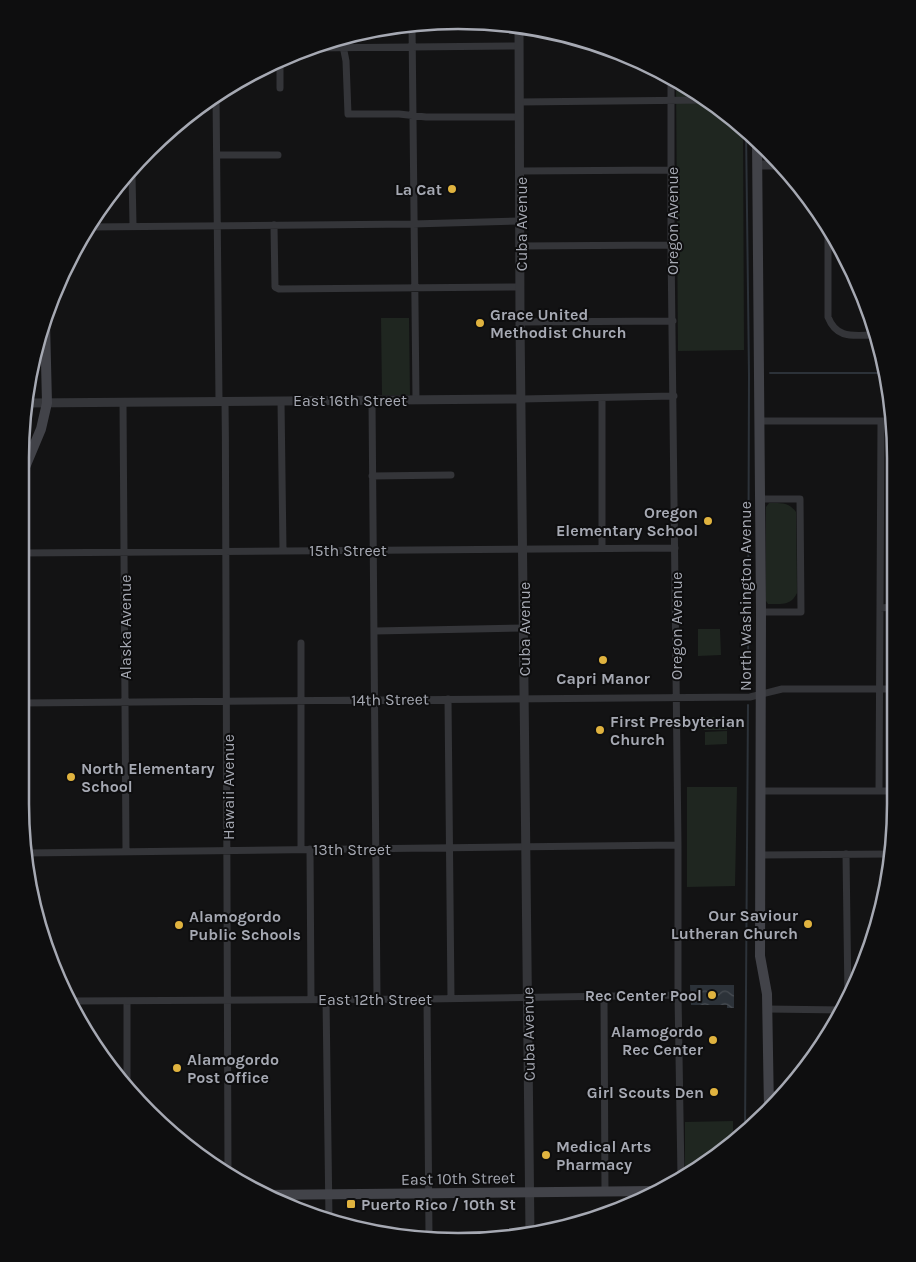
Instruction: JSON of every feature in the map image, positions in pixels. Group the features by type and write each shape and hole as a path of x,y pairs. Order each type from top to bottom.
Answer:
{"main road":[{"name":"North Washington Avenue","path":"757,150 761,612 760,956 767,994 768,1101"},
{"path":"29,458 42,429 47,403 45,340"},
{"name":"East 10th Street","path":"280,1195 643,1191"}],"street":[{"path":"412,31 416,400"},
{"name":"Cuba Avenue","path":"519,33 521,171 520,322 525,628 530,1227"},
{"path":"343,44 348,114 412,115 426,118 519,117"},
{"path":"332,48 519,46"},
{"path":"280,67 280,88"},
{"name":"Oregon Avenue","path":"671,85 671,245 681,1171"},
{"path":"519,102 694,100"},
{"name":"Hawaii Avenue","path":"216,104 217,225 227,551 228,1166"},
{"path":"217,155 278,155"},
{"path":"758,165 771,164"},
{"path":"521,171 672,170"},
{"path":"132,179 133,225"},
{"path":"97,227 413,224 521,221"},
{"path":"274,225 275,287 279,289 520,287"},
{"path":"828,240 828,317 832,327 843,335 869,335"},
{"path":"520,246 671,245"},
{"path":"520,322 673,321"},
{"name":"East 16th Street","path":"32,403 372,401 674,396"},
{"path":"602,398 602,548"},
{"path":"281,401 283,550"},
{"path":"372,401 377,998"},
{"name":"Alaska Avenue","path":"123,402 126,852"},
{"path":"759,421 885,421"},
{"path":"879,791 881,421"},
{"path":"372,476 451,475"},
{"path":"760,499 800,499 801,612 761,612"},
{"name":"15th Street","path":"29,553 675,548"},
{"path":"880,608 887,608"},
{"path":"375,631 525,628"},
{"path":"301,643 301,849"},
{"name":"14th Street","path":"29,701 750,697 782,689 887,689"},
{"path":"448,699 451,998"},
{"path":"760,791 887,791"},
{"name":"13th Street","path":"31,853 678,845"},
{"path":"310,849 311,999"},
{"path":"846,854 848,984"},
{"path":"760,855 884,854"},
{"name":"East 12th Street","path":"77,1001 678,995"},
{"path":"604,997 605,1192"},
{"path":"326,999 328,1213"},
{"path":"427,999 429,1232"},
{"path":"127,1001 128,1078"},
{"path":"767,1010 835,1010"},
{"path":"768,1095 774,1095"}],"shaded area":[{"path":"676,88 719,117 743,137 744,350 678,351"},
{"path":"381,318 409,318 410,395 382,395"},
{"path":"769,503 788,505 796,512 797,593 792,600 781,604 768,604 766,601 766,507"},
{"path":"698,629 720,629 721,655 698,656"},
{"path":"704,717 727,717 727,730 704,730"},
{"path":"727,731 727,744 705,745 705,732"},
{"path":"687,787 737,787 735,886 687,887"},
{"path":"733,1121 733,1134 685,1168 685,1122"}],"water":[{"name":"Rec Center Pool","path":"690,985 734,985 734,1008 727,1008 727,1005 691,1005"}],"waterway":[{"path":"746,140 749,375 748,690"},
{"path":"770,373 879,373"},
{"path":"745,1123 748,705"}],"place":[{"name":"La Cat","path":"452,189"},
{"name":"Grace United Methodist Church","path":"480,323"},
{"name":"Oregon Elementary School","path":"708,521"},
{"name":"Capri Manor","path":"603,660"},
{"name":"First Presbyterian Church","path":"600,730"},
{"name":"North Elementary School","path":"71,777"},
{"name":"Our Saviour Lutheran Church","path":"808,924"},
{"name":"Alamogordo Public Schools","path":"179,925"},
{"name":"Rec Center Pool","path":"712,995"},
{"name":"Alamogordo Rec Center","path":"713,1040"},
{"name":"Alamogordo Post Office","path":"177,1068"},
{"name":"Girl Scouts Den","path":"714,1092"},
{"name":"Medical Arts Pharmacy","path":"546,1155"},
{"name":"Puerto Rico / 10th St","path":"351,1204"}]}
